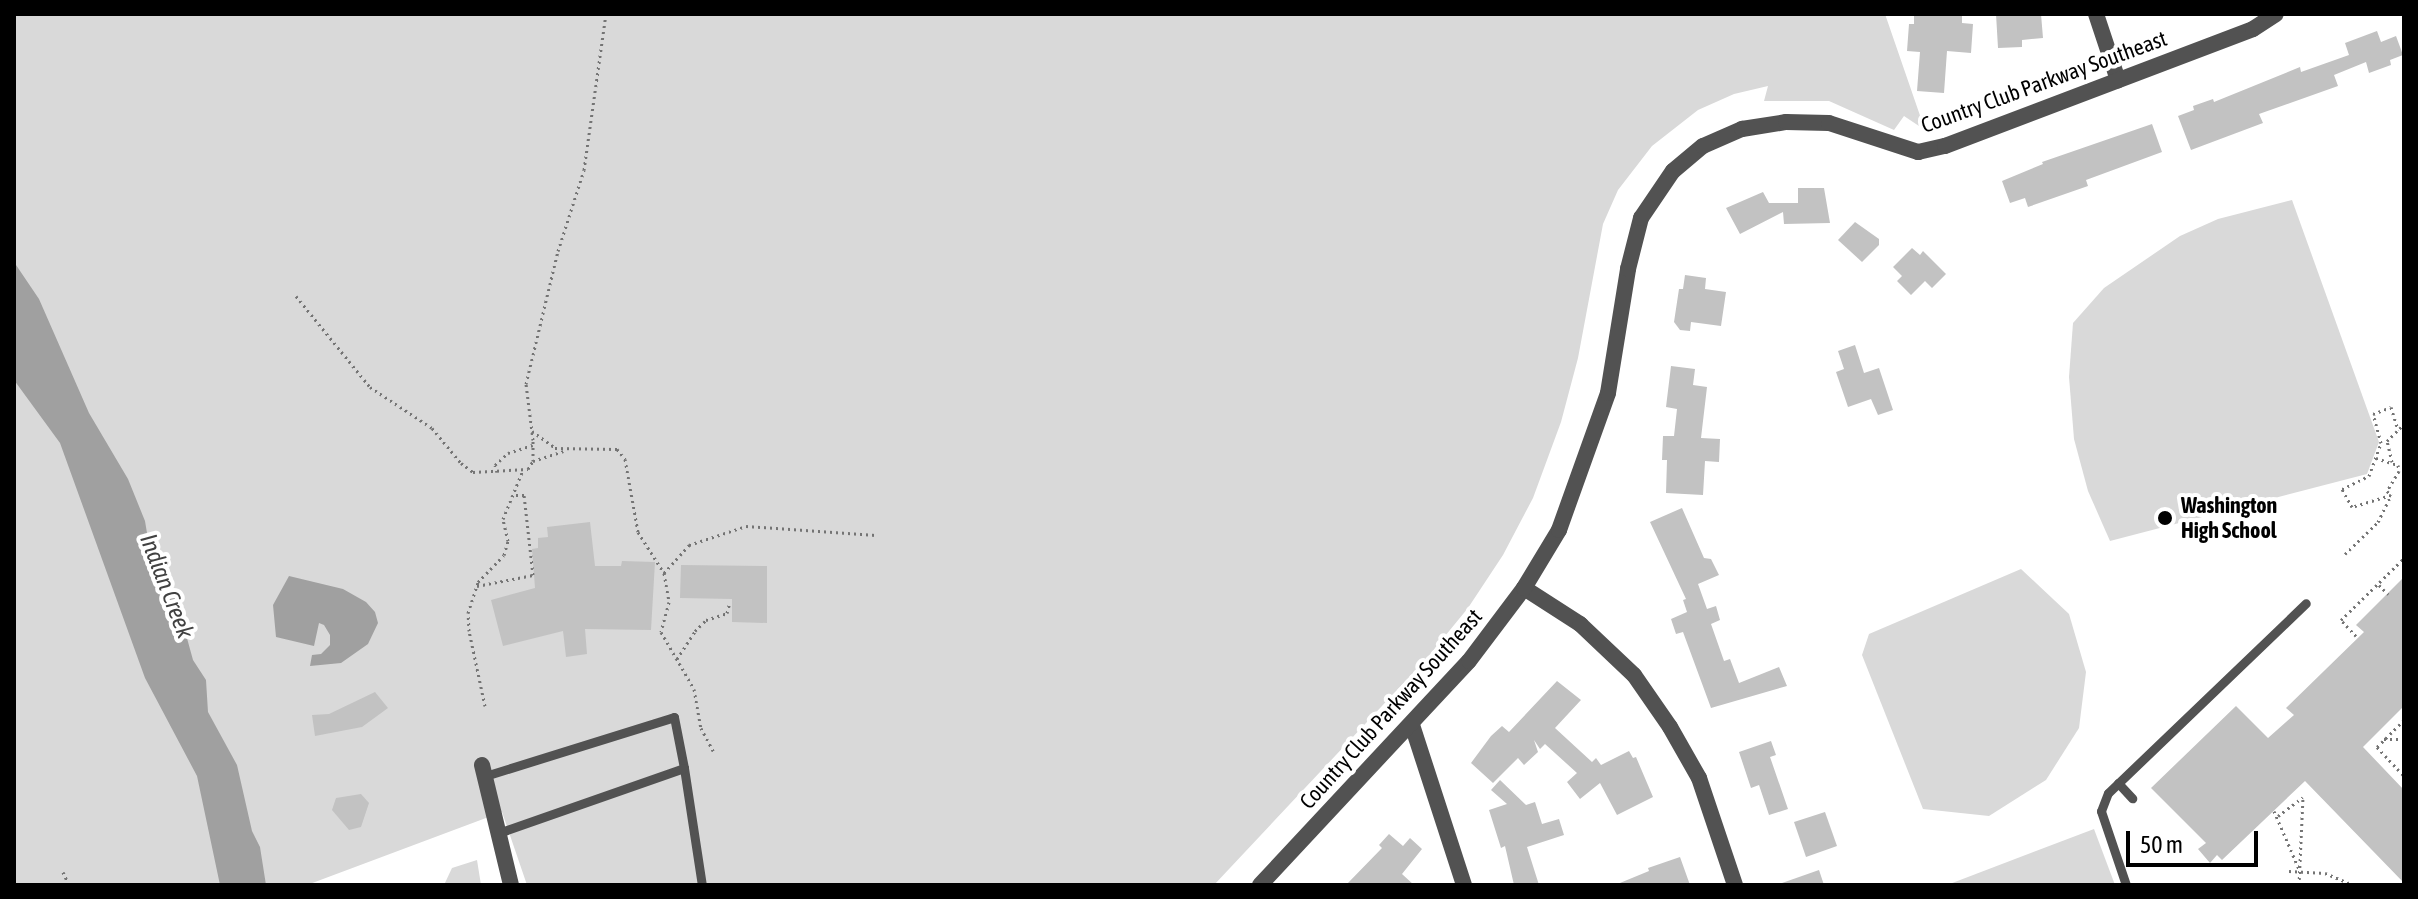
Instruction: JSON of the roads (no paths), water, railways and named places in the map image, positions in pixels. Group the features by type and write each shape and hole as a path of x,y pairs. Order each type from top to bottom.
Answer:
{"street":[{"path":"2096,14 2118,80"},
{"name":"Country Club Parkway Southeast","path":"1260,885 1469,661 1524,588 1559,530 1608,393 1628,269 1641,218 1673,171 1703,146 1742,129 1786,122 1829,123 1918,152 1945,146 2253,29 2276,14"},
{"path":"1524,588 1580,624 1643,688 1699,778 1735,885"},
{"path":"1412,725 1464,885"},
{"path":"484,771 511,885"}],"lane":[{"path":"2126,885 2101,811 2108,793 2306,603"},
{"path":"484,771 674,717 702,885"},
{"path":"498,833 684,768"},
{"path":"2118,783 2132,798"}],"water":[{"name":"Indian Creek","path":"14,262 39,299 89,413 128,479 145,521 149,545 174,591 193,660 206,680 208,712 237,765 252,831 260,847 266,885 220,885 197,776 145,678 60,443 14,380"},
{"path":"289,576 343,589 366,602 375,612 378,623 368,644 341,663 310,666 312,655 321,654 330,645 330,635 324,625 319,623 314,646 276,637 273,605"}],"place":[{"name":"Washington High School","path":"2165,518"}]}
